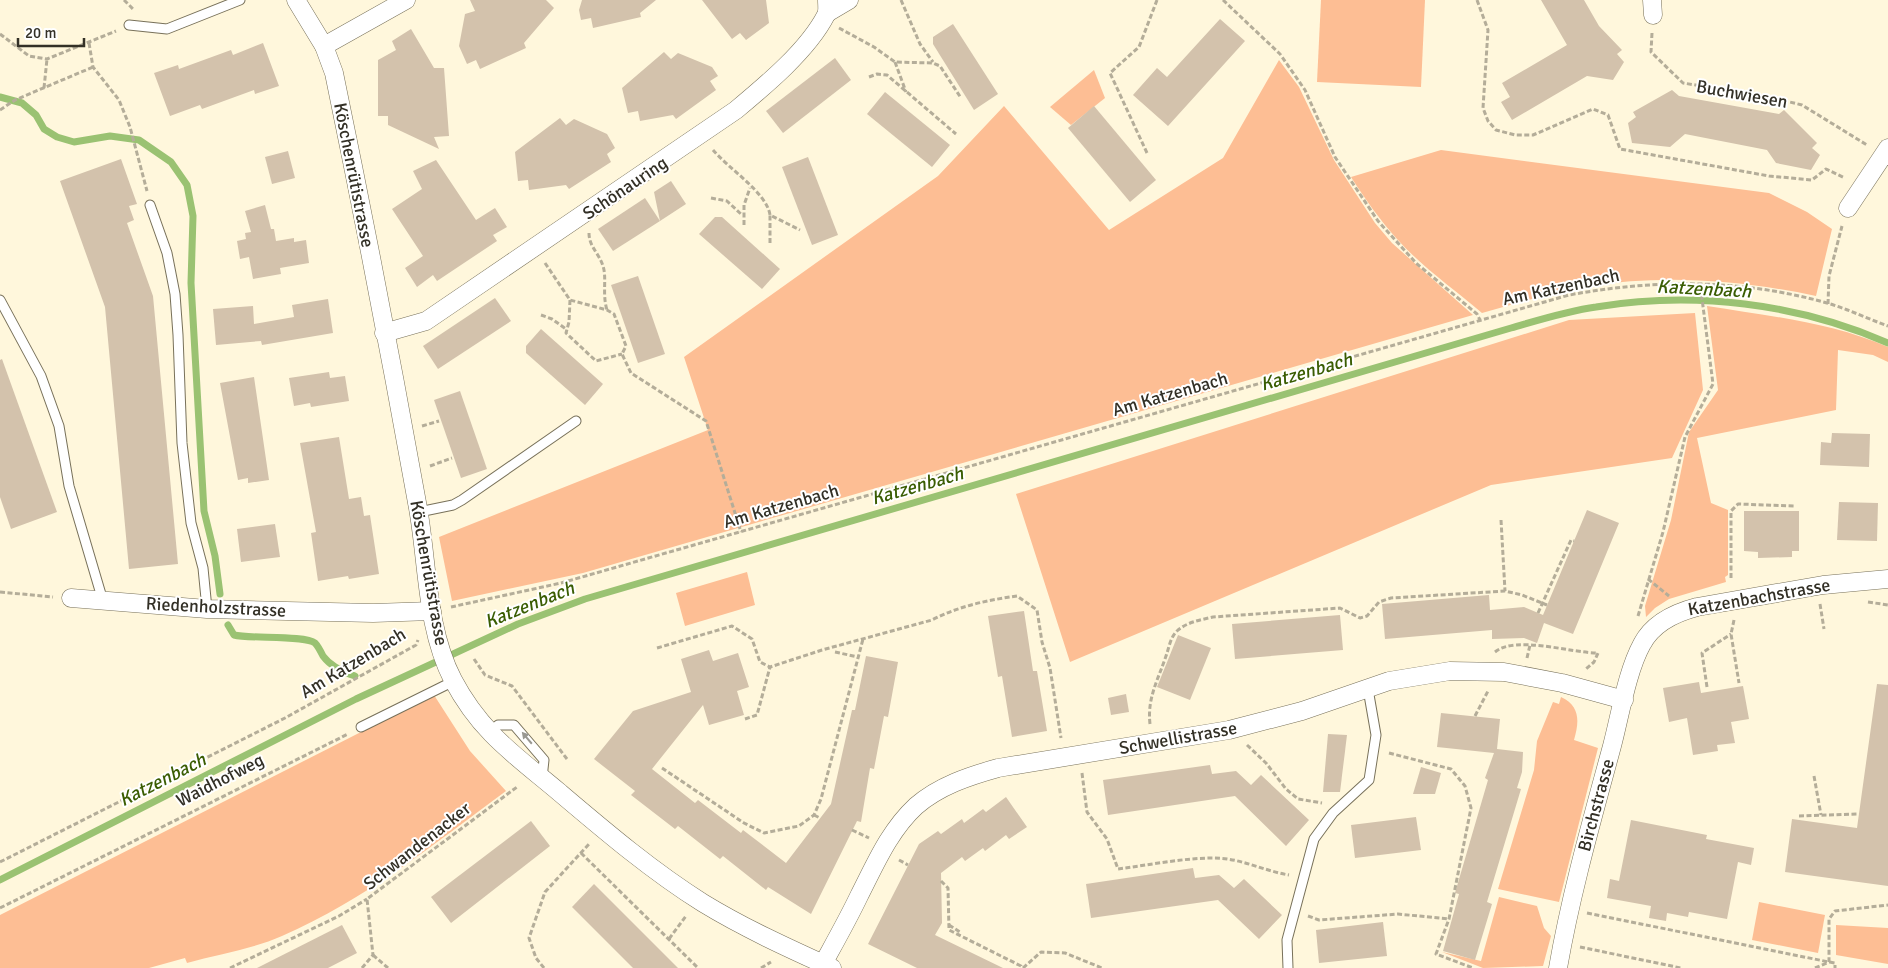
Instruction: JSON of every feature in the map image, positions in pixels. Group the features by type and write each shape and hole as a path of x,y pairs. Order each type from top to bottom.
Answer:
{"street":[{"name":"Köschenrütistrasse","path":"296,0 324,46 336,82 419,512 432,611 440,644 452,677 489,732 503,747 645,862 704,904 771,940 827,966"},
{"path":"324,46 406,0"},
{"path":"830,14 849,0"},
{"name":"Schönauring","path":"384,333 426,321 702,136 755,95 806,43 830,14"},
{"path":"1848,208 1886,151"},
{"name":"Katzenbachstrasse","path":"1642,644 1657,624 1680,611 1823,585 1888,579"},
{"name":"Riedenholzstrasse","path":"71,598 207,609 373,613 432,611"},
{"name":"Birchstrasse","path":"1558,968 1568,912 1624,700 1642,644"},
{"name":"Schwellistrasse","path":"827,966 886,843 899,824 916,806 939,790 965,777 998,768 1229,730 1302,711 1389,681 1450,671 1504,672 1562,683 1624,700"}],"lane":[{"path":"129,25 167,28 240,0"},
{"path":"150,205 167,253 174,294 178,335 182,443 191,523 203,568 207,609"},
{"path":"0,300 41,376 59,426 69,486 103,601"},
{"path":"419,512 452,505 462,500 576,421"},
{"path":"362,727 452,677"},
{"path":"1288,968 1287,940 1314,840 1340,807 1369,780 1376,735 1368,689"}],"path":[{"path":"900,0 920,44 933,63"},
{"path":"1147,153 1110,73 1139,47 1157,0"},
{"path":"1223,0 1280,54 1305,90 1335,157 1378,221 1416,263 1477,314 1480,320"},
{"path":"1478,0 1488,30 1482,108 1488,121 1496,130 1514,135 1533,135 1593,108 1608,115 1620,148 1769,176 1812,180 1826,169 1862,187"},
{"name":"Buchwiesen","path":"1652,7 1652,52 1683,83 1769,97 1802,105 1886,151"},
{"path":"830,14 895,62 933,63 940,66 961,98"},
{"path":"0,34 29,56 47,59 129,25"},
{"path":"89,43 94,67 119,100 130,127 150,205"},
{"path":"44,88 47,59"},
{"path":"895,62 906,93"},
{"path":"0,110 44,88 94,67"},
{"path":"869,77 876,74 887,75 956,134"},
{"path":"702,136 722,161 750,188 764,197 769,206 770,243"},
{"path":"744,225 743,215 750,188"},
{"path":"711,198 727,201 743,215"},
{"path":"1828,304 1829,276 1848,208"},
{"path":"770,215 800,230"},
{"path":"586,227 589,242 603,267 604,298 608,310"},
{"path":"542,258 570,300 569,322 566,333 596,361 622,354 626,346 614,314 608,310 570,300"},
{"path":"1636,622 1663,532 1685,437 1713,384 1700,283"},
{"name":"Am Katzenbach","path":"0,862 285,718 416,646 432,611 561,583 1569,295 1610,288 1700,283 1777,292 1828,304 1888,326"},
{"path":"541,315 552,319 566,328"},
{"path":"622,354 630,373 706,421 741,532"},
{"path":"417,428 439,421"},
{"path":"424,467 452,458"},
{"path":"1731,578 1732,511 1738,504 1795,506"},
{"path":"1501,520 1505,591"},
{"path":"1538,613 1553,586 1571,540 1574,541"},
{"path":"1648,579 1669,596"},
{"path":"1150,730 1148,710 1154,685 1171,640 1185,625 1196,620 1213,617 1340,608 1360,618 1367,616 1379,602 1391,598 1505,591 1547,605"},
{"path":"0,592 71,598"},
{"path":"657,648 732,626 752,639 760,662 770,667 932,620 947,612 988,600 1017,596 1037,610 1042,642 1050,668 1062,744"},
{"path":"1820,604 1824,629"},
{"path":"1734,616 1735,623 1731,634 1739,682"},
{"path":"1707,687 1702,654 1731,634"},
{"path":"662,768 744,823 764,833 799,826 814,815 822,799 863,639"},
{"path":"1499,649 1509,645 1530,645 1598,653 1594,662 1582,675"},
{"path":"1527,658 1530,645"},
{"path":"835,652 858,657"},
{"path":"474,659 485,675 512,686 567,759"},
{"path":"745,719 757,715 770,667"},
{"path":"1475,716 1491,686"},
{"name":"Waidhofweg","path":"0,908 362,727"},
{"path":"1245,739 1248,747 1266,763 1286,789 1298,799 1340,807"},
{"path":"1374,750 1450,769 1465,786 1471,808 1448,919 1436,954 1473,968"},
{"path":"1081,768 1088,812 1104,834 1118,869 1214,858 1247,862 1275,872 1294,876 1305,874"},
{"path":"1814,776 1821,815"},
{"name":"Schwandenacker","path":"373,955 367,899 517,787"},
{"path":"1799,816 1859,814"},
{"path":"814,815 820,818"},
{"path":"852,830 872,839"},
{"path":"544,968 536,958 529,938 545,892 589,844"},
{"path":"581,853 698,968"},
{"path":"941,882 948,888 949,930 1022,968 1041,952 1064,953 1102,968"},
{"path":"230,968 339,916 367,899"},
{"path":"1829,962 1829,919 1835,911 1888,905"},
{"path":"1294,912 1319,920 1398,914 1448,919"},
{"path":"1586,913 1835,963 1835,968"},
{"path":"669,938 686,916"},
{"path":"1579,947 1681,968"},
{"path":"362,968 373,955 388,968"},
{"path":"761,968 772,962"},
{"path":"1816,968 1829,962"}],"shaded area":[{"path":"1321,0 1425,0 1421,87 1317,82"},
{"path":"1279,60 1299,87 1334,160 1375,223 1392,243 1473,315 583,573 452,601 439,537 708,430 684,357 938,176 1004,106 1109,230 1223,158"},
{"path":"1094,70 1105,98 1071,125 1050,107"},
{"path":"1441,150 1769,193 1807,212 1832,229 1816,296 1760,286 1703,280 1646,280 1576,288 1482,313 1407,249 1379,217 1351,177"},
{"path":"1707,306 1799,321 1844,331 1888,347 1888,362 1873,355 1838,350 1836,410 1697,438 1711,503 1728,510 1728,575 1725,577 1726,582 1669,599 1655,608 1646,617 1645,606 1671,520 1689,432 1718,390"},
{"path":"1695,313 1703,390 1672,458 1491,485 1070,662 1016,494 1569,320"},
{"path":"747,572 755,605 685,626 676,593"},
{"path":"434,695 470,751 506,791 398,870 342,906 313,922 271,941 187,963 185,958 149,968 0,968 0,915"},
{"path":"1561,697 1572,705 1577,716 1574,740 1598,748 1559,902 1498,889 1534,770 1537,741 1553,702 1559,704"},
{"path":"1499,897 1537,906 1544,928 1551,936 1543,966 1483,968 1442,952 1481,961"},
{"path":"1759,902 1825,915 1818,953 1752,940"},
{"path":"1836,925 1888,928 1888,964 1836,955"}],"building":[{"path":"470,0 546,0 554,8 524,43 526,48 480,69 476,60 467,64 459,46 465,14 475,11"},
{"path":"582,0 656,0 640,13 641,17 593,28 591,18 581,20 579,10"},
{"path":"702,0 766,0 769,23 746,40 740,33 732,39"},
{"path":"1541,0 1584,0 1599,26 1622,50 1617,54 1624,62 1613,80 1587,76 1512,120 1501,102 1510,97 1502,83 1567,45"},
{"path":"1220,19 1245,41 1168,126 1133,95 1157,68 1167,77"},
{"path":"953,24 998,94 974,110 933,44 933,37"},
{"path":"411,29 434,68 444,68 449,136 434,137 439,149 388,125 388,116 378,116 378,60 396,50 392,41"},
{"path":"263,43 279,86 255,94 254,90 202,109 200,105 170,116 154,73 178,65 179,69 231,50 233,55"},
{"path":"664,52 671,59 678,53 712,67 718,76 710,81 716,90 676,119 673,115 640,121 638,111 628,113 622,88"},
{"path":"835,58 851,80 783,133 766,111"},
{"path":"1672,90 1679,96 1779,114 1784,110 1817,143 1812,148 1820,155 1811,170 1776,163 1767,150 1685,134 1670,147 1632,143 1628,123 1636,117 1633,112"},
{"path":"885,92 950,145 932,167 867,114"},
{"path":"1094,106 1156,180 1130,202 1068,128"},
{"path":"560,118 566,125 574,119 607,134 615,148 607,154 611,162 569,189 566,185 529,190 528,180 518,181 515,152"},
{"path":"288,151 295,178 272,184 265,157"},
{"path":"808,157 838,235 812,245 782,167"},
{"path":"121,159 137,204 129,206 134,220 127,223 153,296 178,564 129,569 105,307 60,181"},
{"path":"436,160 476,220 495,208 507,227 493,235 497,241 437,281 433,275 417,287 405,268 423,256 392,209 422,189 413,171"},
{"path":"671,181 686,204 660,221 654,192"},
{"path":"645,198 660,221 613,251 598,229"},
{"path":"265,205 271,229 274,229 276,241 294,238 294,242 306,240 309,263 280,268 281,274 253,279 249,257 240,259 237,241 246,239 245,233 251,232 245,211"},
{"path":"715,217 722,217 780,269 762,289 699,234"},
{"path":"638,276 665,354 638,363 611,285"},
{"path":"495,298 511,321 438,369 423,346"},
{"path":"328,299 333,333 262,345 261,341 216,345 213,309 253,306 254,324 294,317 292,305"},
{"path":"541,329 603,384 585,405 526,353 526,346"},
{"path":"2,359 57,512 11,529 0,497 0,360"},
{"path":"329,372 330,378 345,376 349,401 311,407 310,403 294,406 289,378"},
{"path":"254,377 269,480 248,483 248,478 238,480 220,383"},
{"path":"460,391 487,469 461,478 434,400"},
{"path":"1832,433 1870,434 1869,467 1820,465 1821,442 1831,443"},
{"path":"339,437 349,499 361,497 364,516 370,515 379,574 349,579 348,576 318,581 311,533 316,532 300,443"},
{"path":"1839,502 1878,503 1877,541 1837,540"},
{"path":"1587,510 1619,523 1573,634 1544,623 1537,643 1524,638 1492,639 1492,630 1385,639 1382,604 1489,595 1490,610 1524,607 1543,615"},
{"path":"1744,511 1799,511 1799,551 1792,551 1792,557 1758,558 1758,552 1744,551"},
{"path":"275,524 280,557 241,562 237,529"},
{"path":"1024,611 1033,671 1037,671 1047,731 1012,737 1002,676 998,677 988,616"},
{"path":"1340,615 1343,650 1235,659 1232,624"},
{"path":"1178,635 1211,648 1190,700 1157,687"},
{"path":"709,650 713,661 738,653 749,687 737,691 744,715 709,725 703,705 652,769 695,803 698,800 741,833 743,830 786,863 831,804 852,710 855,710 866,656 898,662 888,717 884,716 874,769 870,768 861,822 857,821 811,914 768,887 766,890 723,856 720,859 678,826 675,829 631,795 635,791 594,759 633,711 691,692 681,659"},
{"path":"1699,682 1701,693 1743,686 1749,719 1731,722 1735,743 1717,745 1718,751 1693,755 1687,718 1669,722 1663,688"},
{"path":"1877,684 1888,685 1888,886 1785,872 1792,819 1857,828"},
{"path":"1126,694 1129,712 1111,715 1108,698"},
{"path":"1441,713 1500,719 1497,749 1523,752 1522,772 1517,788 1521,789 1487,902 1492,904 1475,960 1443,951 1459,894 1455,893 1488,780 1485,778 1494,753 1437,747"},
{"path":"1328,734 1347,735 1340,792 1323,792"},
{"path":"1210,765 1212,774 1236,771 1251,785 1261,775 1309,820 1286,846 1235,796 1108,815 1103,780"},
{"path":"1421,767 1441,773 1435,794 1413,794"},
{"path":"1006,797 1027,827 1009,839 1006,835 985,851 983,848 965,861 962,857 941,873 942,923 935,935 1003,968 917,968 868,944 919,844 938,831 941,834 962,819 964,823 983,809 986,812"},
{"path":"1416,817 1421,850 1355,858 1351,825"},
{"path":"1631,820 1707,835 1706,839 1754,848 1751,865 1738,862 1727,919 1689,912 1688,917 1667,913 1666,921 1649,918 1651,906 1607,898 1610,879 1619,881"},
{"path":"531,821 550,846 451,923 431,897"},
{"path":"1193,868 1195,878 1219,875 1234,888 1244,879 1282,915 1259,939 1218,900 1091,918 1086,884"},
{"path":"594,884 678,968 633,968 572,907"},
{"path":"1383,922 1387,956 1319,963 1316,930"},
{"path":"342,925 357,953 328,968 257,968"}],"waterway":[{"path":"0,97 22,103 36,115 44,129 57,137 74,142 110,136 139,140 171,162 187,185 193,216 191,283 204,511 215,556 220,594"},
{"name":"Katzenbach","path":"0,880 356,699 518,624 585,599 1564,313 1633,302 1670,300 1745,304 1818,318 1888,343"},
{"path":"228,625 234,635 300,639 315,643 323,656 333,666 355,676"}]}
